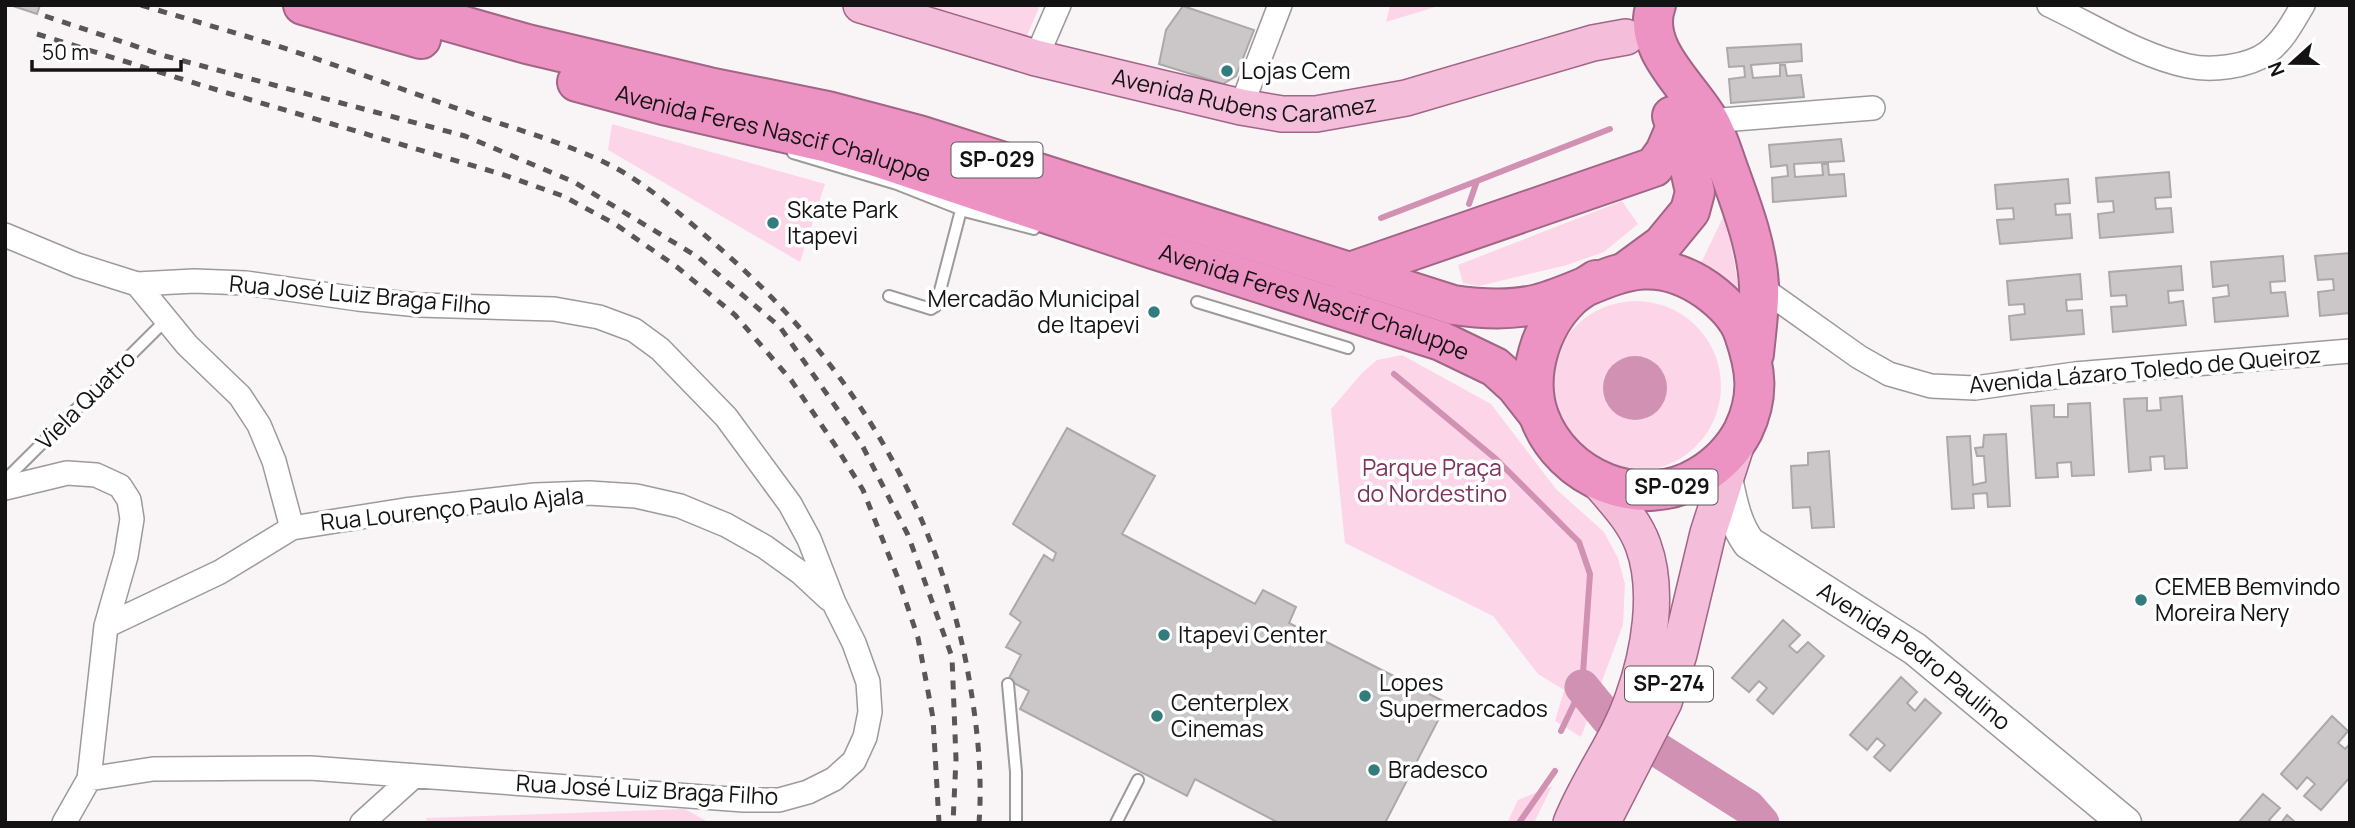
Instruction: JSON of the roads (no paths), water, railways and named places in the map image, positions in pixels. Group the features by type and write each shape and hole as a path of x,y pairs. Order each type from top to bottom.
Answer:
{"highway":[{"name":"Avenida Feres Nascif Chaluppe","path":"303,5 663,105 866,154 1404,328 1469,353 1494,367 1516,386 1538,414"},
{"name":"Avenida Feres Nascif Chaluppe","path":"390,5 527,44 709,87 828,111 919,135 1453,305 1485,310 1538,304 1612,275"},
{"name":"SP-029","path":"1643,21 1674,74 1693,123 1722,151 1748,230 1759,286 1753,360 1755,388 1749,417 1731,461 1715,466 1688,483 1658,491 1626,490 1597,480 1570,463 1550,438 1538,414 1534,379 1538,349 1551,321 1570,297 1612,275 1661,244 1690,211 1695,192 1688,160 1693,123"},
{"path":"1347,273 1654,167 1693,123"},
{"name":"SP-029","path":"1612,275 1662,269 1694,281 1721,300 1742,328 1753,360"}],"main road":[{"name":"Avenida Rubens Caramez","path":"861,5 1036,58 1241,107 1282,114 1352,109 1406,98 1593,43 1643,21"},
{"name":"SP-274","path":"1602,823 1664,702 1679,654 1708,533 1731,461"},
{"name":"Avenida Pedro Paulino","path":"1731,461 1737,524 1749,543 1915,649 2125,823"},
{"name":"SP-274","path":"1571,823 1633,699 1652,604 1651,573 1643,544 1630,519 1597,480"}],"street":[{"path":"1036,58 1059,5"},
{"path":"1241,107 1280,5"},
{"path":"2057,7 2149,54 2190,67 2217,67 2246,63 2267,53 2286,34 2303,5"},
{"path":"1693,123 1873,108"},
{"path":"5,236 77,265 137,284 187,345 240,396 259,425 274,461 292,528"},
{"name":"Rua José Luiz Braga Filho","path":"89,779 153,769 310,768 744,800 779,800 808,792 834,779 854,761 865,737 870,712 868,682 854,643 834,603 809,539 790,504 726,417 660,349 634,330 599,317 554,309 407,304 246,283 194,281 137,284"},
{"name":"Avenida Lázaro Toledo de Queiroz","path":"1759,286 1859,357 1889,374 1930,386 1975,388 2075,374 2350,351"},
{"path":"5,488 67,473 96,475 120,486 129,499 132,519 126,556 106,626 89,779 64,823"},
{"name":"Rua Lourenço Paulo Ajala","path":"106,626 220,572 292,528 405,510 536,495 589,493 636,496 680,506 726,524 792,566 834,603"},
{"path":"362,823 413,777"}],"lane":[{"path":"663,105 700,125"},
{"path":"787,151 897,184 961,210 1052,234"},
{"path":"889,296 931,309 936,306 961,210"},
{"path":"1102,244 1153,249"},
{"path":"1197,302 1348,348"},
{"name":"Viela Quatro","path":"5,481 166,320"},
{"path":"1008,684 1016,772 1016,823"},
{"path":"1116,823 1138,780"}],"waterway":[{"path":"1469,204 1477,181 1610,129"},
{"path":"1381,218 1477,181"},
{"path":"1394,374 1496,459 1579,542 1590,574 1582,687 1561,731"},
{"path":"1582,687 1609,720"},
{"path":"1655,748 1748,807 1762,823"},
{"path":"1519,823 1555,771"}],"railway":[{"path":"141,5 296,52 559,143 595,158 625,173 665,202 761,287 804,333 842,381 876,432 906,486 931,542 951,601 970,682 979,762 979,823"},
{"path":"45,16 165,56 465,136 574,182 698,257 780,327 861,443 908,535 952,657 956,759 953,823"},
{"path":"37,34 501,174 563,196 615,224 677,267 735,315 791,380 863,490 918,638 933,718 939,823"}],"place":[{"name":"Lojas Cem","path":"1227,71"},
{"name":"Skate Park Itapevi","path":"773,223"},
{"name":"Mercadão Municipal de Itapevi","path":"1154,312"},
{"name":"CEMEB Bemvindo Moreira Nery","path":"2141,600"},
{"name":"Itapevi Center","path":"1164,635"},
{"name":"Lopes Supermercados","path":"1365,696"},
{"name":"Centerplex Cinemas","path":"1157,716"},
{"name":"Bradesco","path":"1374,770"}],"park label":[{"name":"Parque Praça do Nordestino","path":"1432,481"}]}
